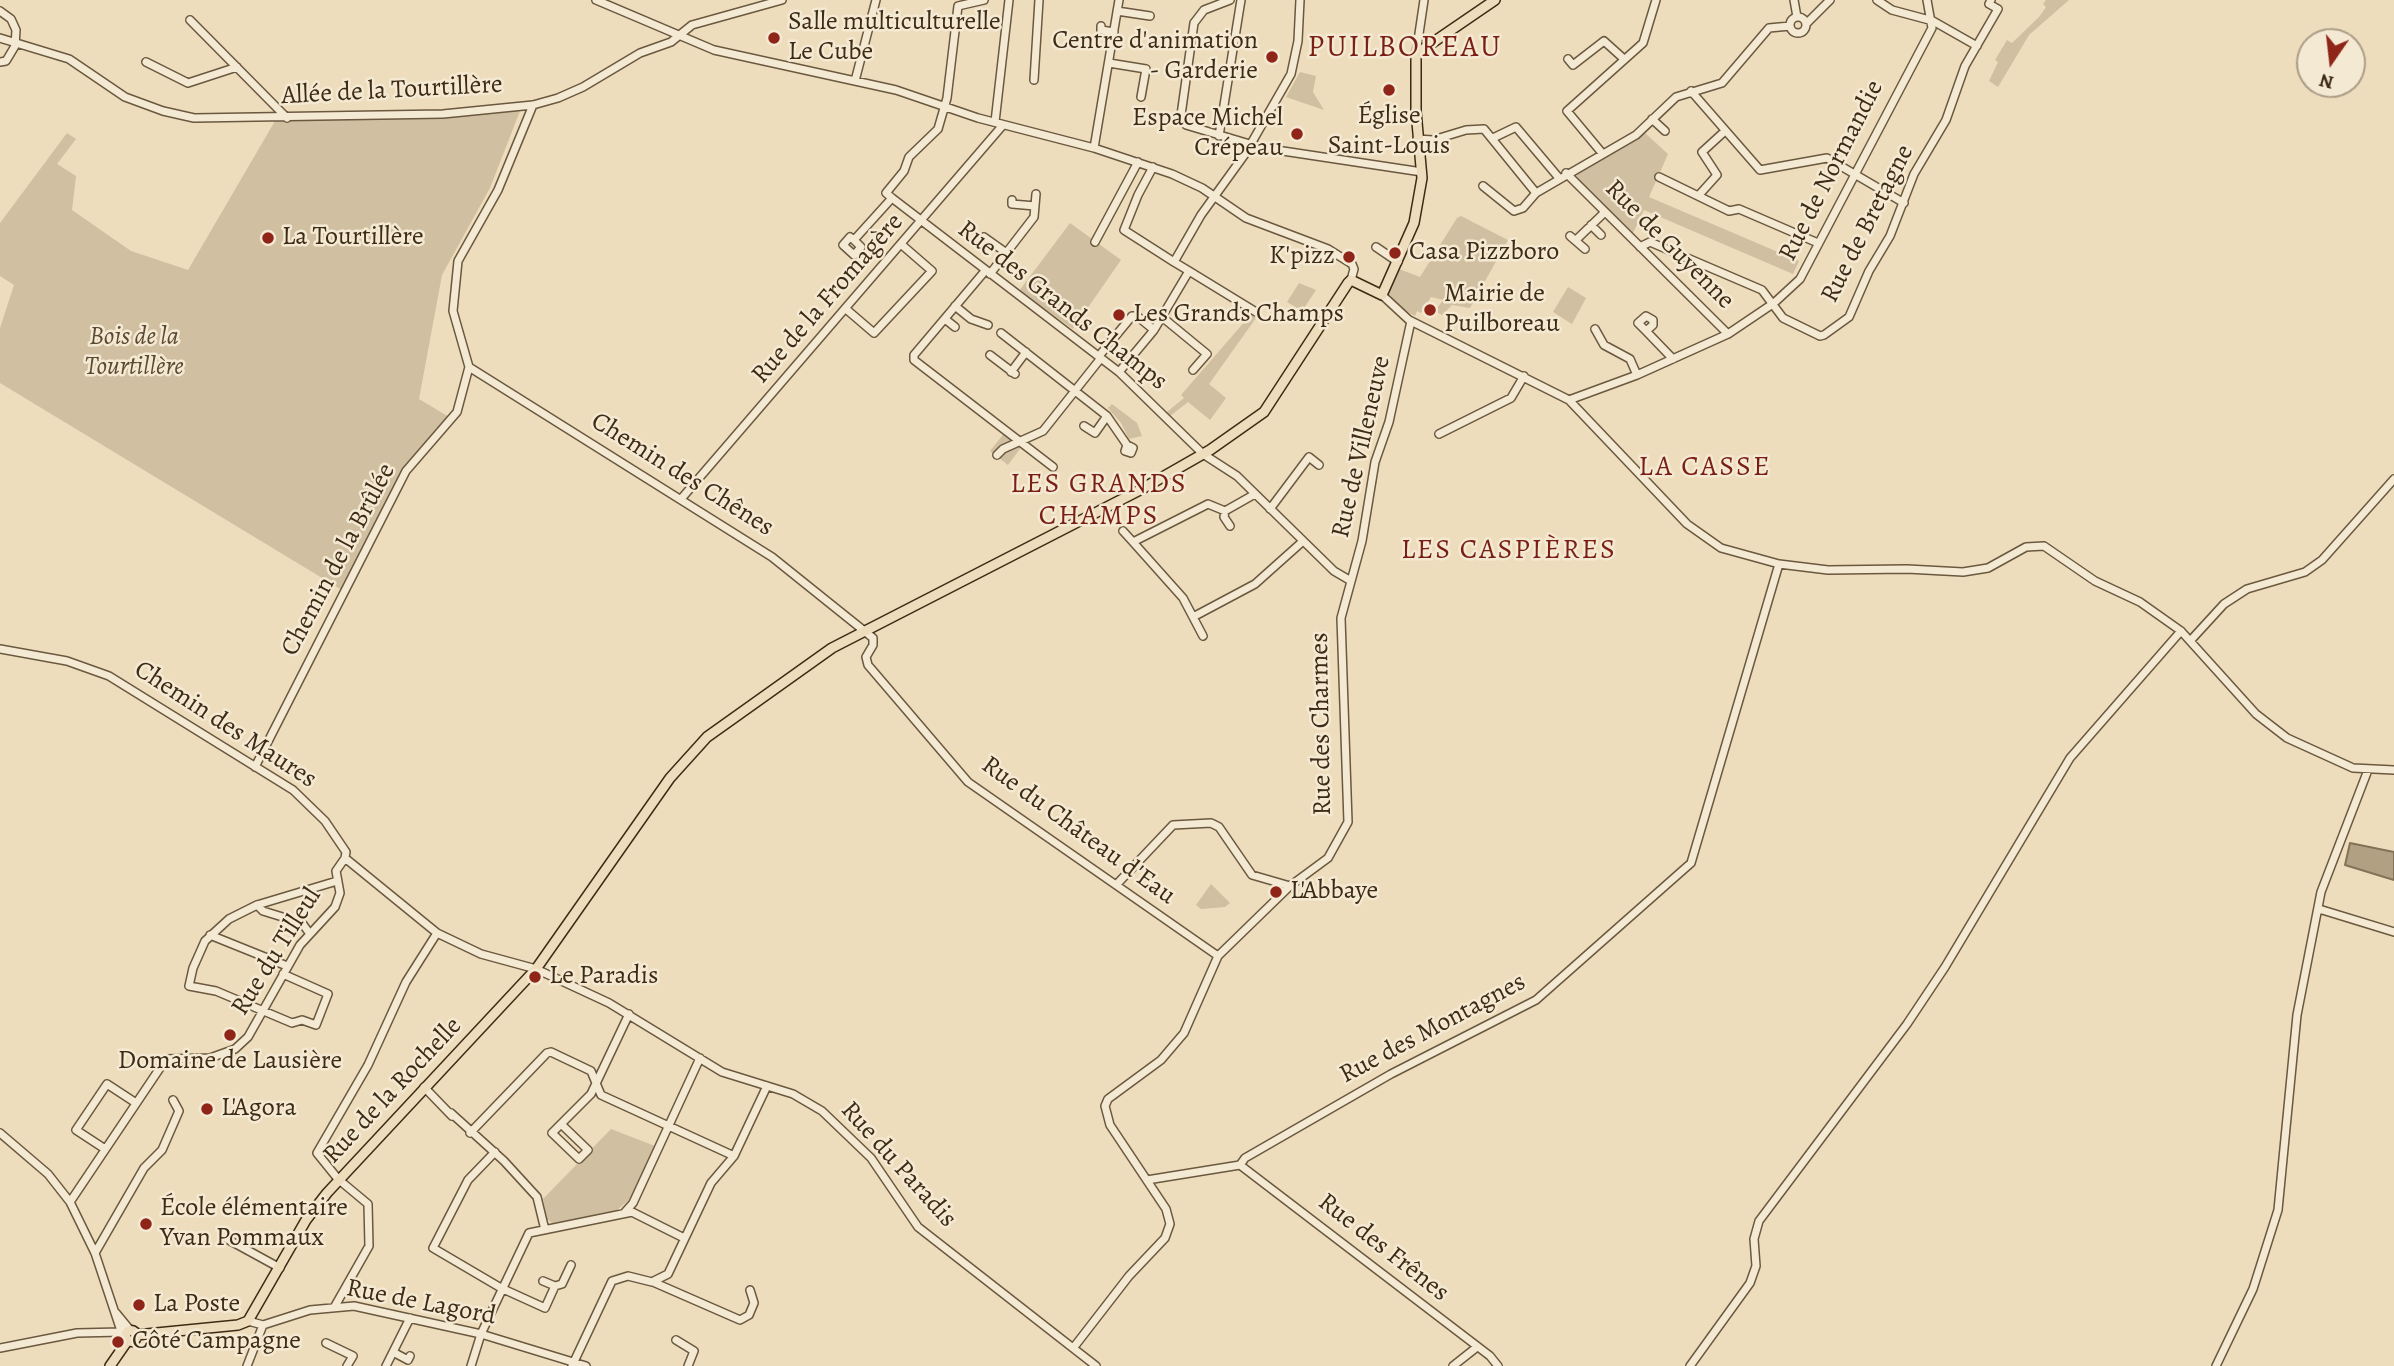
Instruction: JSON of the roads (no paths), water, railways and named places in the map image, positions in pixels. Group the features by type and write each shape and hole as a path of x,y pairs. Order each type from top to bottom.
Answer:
{"main road":[{"path":"1351,280 1382,295 1414,223 1422,172 1417,139 1416,54 1495,0"},
{"name":"Rue de la Rochelle","path":"248,1321 306,1220 338,1179 536,969 670,778 694,750 831,648 1203,454 1264,412 1351,280"},
{"path":"110,1366 125,1332 228,1327 248,1321"}],"street":[{"path":"596,0 699,46 855,81 1153,167 1191,182 1246,218 1328,249 1348,261 1354,269 1351,280"},
{"name":"Allée de la Tourtillère","path":"0,38 69,60 125,97 163,111 194,118 443,114 533,105 583,87 679,35 692,25 782,0"},
{"path":"855,81 876,0"},
{"path":"854,240 892,198 886,193 904,171 909,158 938,129 945,106 957,8 963,3 984,0"},
{"path":"999,124 1009,0"},
{"path":"1034,80 1039,0"},
{"path":"1094,148 1119,0"},
{"path":"1230,0 1204,9 1194,23 1181,115 1186,125 1263,148 1422,172"},
{"path":"1219,136 1241,0"},
{"path":"1174,261 1252,143 1291,74 1298,41 1300,0"},
{"path":"1416,54 1424,0"},
{"path":"1601,153 1567,111 1646,39 1656,0"},
{"path":"1794,0 1797,17"},
{"path":"1790,26 1794,32 1800,33 1830,0"},
{"path":"1877,0 1892,10 1933,21 1977,46"},
{"path":"1927,0 1933,21"},
{"name":"Rue de Bretagne","path":"1640,247 1650,242 1762,290 1783,318 1820,336 1849,317 1904,203 1914,174 1942,131 1965,66 1998,9 1988,1"},
{"path":"0,11 11,19 16,30 15,43 6,61 0,62"},
{"path":"1117,11 1150,16"},
{"path":"1797,17 1803,19 1806,24"},
{"path":"1790,26 1791,21 1797,17"},
{"path":"190,20 287,118"},
{"name":"Rue de Normandie","path":"1728,334 1774,303 1800,279 1933,21"},
{"path":"1101,26 1101,30 1114,32"},
{"path":"1483,186 1514,211 1523,208 1536,193 1636,135 1671,100 1726,80 1769,28 1790,26"},
{"path":"1420,34 1434,42"},
{"path":"1568,59 1573,65 1604,41 1623,60"},
{"path":"146,62 188,83 237,67"},
{"path":"1109,63 1146,69 1141,97"},
{"path":"1691,91 1760,170 1827,158 1904,203"},
{"path":"469,367 453,311 458,261 498,190 533,105"},
{"path":"1653,120 1665,131"},
{"name":"Rue de la Fromagère","path":"681,499 922,223 999,124"},
{"name":"Rue de Guyenne","path":"1493,138 1516,127 1563,176 1605,212 1728,334 1572,402"},
{"path":"1417,139 1433,140 1476,128 1485,129 1536,193"},
{"path":"1699,195 1717,175 1702,152 1725,131"},
{"path":"1095,242 1138,162"},
{"path":"1153,167 1124,230 1256,312"},
{"path":"1659,177 1729,211 1739,209 1818,243"},
{"path":"1036,194 1034,217 1008,254 955,306 914,355 916,361 1053,467"},
{"name":"Rue des Grands Champs","path":"892,198 1119,372 1203,454 1237,476 1341,578 1351,581"},
{"path":"1012,200 1012,204 1035,206"},
{"path":"1586,249 1573,238 1605,212"},
{"path":"1591,225 1601,235"},
{"path":"984,237 1008,254"},
{"path":"846,309 874,333 932,271 902,245"},
{"path":"1376,247 1398,261"},
{"path":"1119,372 1154,330 1189,271"},
{"path":"1382,295 1411,321 1572,402 1697,533 1730,552 1779,564 1828,569 1978,571 2035,545 2044,546 2095,581 2140,602 2181,631 2256,714 2287,738 2353,768 2368,771 2394,770"},
{"path":"955,306 971,319 988,324"},
{"path":"997,455 1021,440 1043,431 1132,316 1137,316 1154,330"},
{"path":"1162,317 1207,354 1193,370"},
{"path":"945,319 955,327"},
{"name":"Rue de Villeneuve","path":"1351,581 1362,541 1375,462 1389,422 1411,321"},
{"path":"1595,328 1604,345 1630,359 1637,375"},
{"path":"1646,331 1673,359"},
{"path":"1001,333 1077,389 1107,416 1127,445"},
{"path":"990,355 1013,373 1026,352"},
{"name":"Chemin des Chênes","path":"469,367 772,556 865,630"},
{"name":"Chemin de la Brûlée","path":"255,767 406,471 457,412 469,367"},
{"path":"1438,434 1511,398 1524,376"},
{"path":"1084,426 1094,433 1107,416"},
{"path":"1269,509 1309,457 1320,465"},
{"path":"2191,640 2224,604 2247,589 2305,572 2322,560 2394,480"},
{"path":"1225,511 1255,494"},
{"path":"1133,542 1208,504 1225,511"},
{"path":"1225,511 1224,517 1230,526"},
{"path":"1123,531 1183,598 1203,636"},
{"path":"1193,617 1255,584 1302,542"},
{"name":"Rue des Montagnes","path":"1147,1180 1241,1165 1245,1158 1391,1074 1536,1000 1691,863 1779,564"},
{"name":"Rue des Charmes","path":"1218,956 1290,886 1328,858 1348,821 1340,635 1351,581"},
{"name":"Rue du Château d'Eau","path":"865,630 873,638 873,645 866,657 868,666 968,782 1218,956"},
{"path":"1690,1366 1750,1283 1756,1266 1755,1239 1759,1221 1907,1024 1945,967 2070,758 2181,631"},
{"name":"Chemin des Maures","path":"0,649 67,661 109,676 310,803 326,821 346,852 345,858 437,933 481,954 536,969"},
{"path":"2216,1366 2253,1289 2278,1210 2297,1015 2321,892 2368,771"},
{"path":"1117,884 1173,825 1212,823 1219,827 1252,874 1290,886"},
{"name":"Rue du Tilleul","path":"135,1103 168,1058 205,1059 235,1049 248,1037 285,970 310,933 335,907 340,893 336,871 345,858"},
{"path":"210,935 285,970 328,994 316,1025 302,1020 292,1023 216,991 189,986 195,961 210,935 229,919 257,905 337,881"},
{"path":"271,914 275,900"},
{"path":"257,905 271,914 302,923 310,933"},
{"path":"2319,909 2394,932"},
{"path":"335,1306 370,1239 368,1204 338,1179 319,1157 318,1150 354,1092 406,982 437,933"},
{"path":"1074,1347 1168,1231 1169,1216 1110,1125 1105,1106 1108,1099 1161,1060 1184,1033 1218,956"},
{"name":"Rue du Paradis","path":"536,969 629,1014 722,1072 793,1094 822,1111 848,1133 880,1171 918,1227 1096,1366"},
{"path":"561,1124 588,1150 579,1159 552,1133 561,1124 591,1094 629,1014"},
{"path":"471,1132 547,1053 589,1070 601,1095 734,1156"},
{"path":"625,1212 633,1203 700,1058"},
{"path":"70,1202 135,1103 107,1084 76,1130 104,1149"},
{"path":"669,1288 668,1274 711,1182 734,1156 767,1086"},
{"path":"424,1087 537,1197 545,1230"},
{"path":"96,1253 144,1168 162,1150 179,1111 173,1100"},
{"path":"0,1133 48,1174 70,1202 96,1253 125,1332 77,1333 0,1348"},
{"path":"494,1154 468,1180 433,1248 501,1288 545,1308 555,1286"},
{"name":"Rue des Frênes","path":"1241,1165 1498,1366"},
{"path":"633,1203 635,1212"},
{"path":"471,1366 481,1334 526,1235 635,1212 684,1238"},
{"path":"227,1239 280,1268"},
{"path":"543,1281 555,1286 562,1284 571,1265"},
{"path":"652,1282 668,1274"},
{"path":"573,1364 612,1281 628,1276 652,1282 740,1320 749,1315 754,1303 751,1290"},
{"name":"Rue de Lagord","path":"248,1321 263,1325 335,1306 354,1306 481,1334 586,1366"},
{"path":"386,1366 411,1318"},
{"path":"247,1366 263,1325"},
{"path":"676,1340 694,1351 688,1366"},
{"path":"326,1343 353,1356 347,1366"},
{"path":"1453,1366 1477,1347"},
{"path":"393,1352 408,1360 410,1356"}],"place":[{"name":"Salle multiculturelle Le Cube","path":"774,38"},
{"name":"Centre d'animation - Garderie","path":"1272,57"},
{"name":"Église Saint-Louis","path":"1389,90"},
{"name":"Espace Michel Crépeau","path":"1297,134"},
{"name":"La Tourtillère","path":"268,238"},
{"name":"Casa Pizzboro","path":"1395,253"},
{"name":"K'pizz","path":"1349,257"},
{"name":"Mairie de Puilboreau","path":"1430,310"},
{"name":"Les Grands Champs","path":"1119,315"},
{"name":"L'Abbaye","path":"1276,892"},
{"name":"Le Paradis","path":"535,977"},
{"name":"Domaine de Lausière","path":"230,1035"},
{"name":"L'Agora","path":"207,1109"},
{"name":"École élémentaire Yvan Pommaux","path":"146,1224"},
{"name":"La Poste","path":"139,1305"},
{"name":"Côté Campagne","path":"118,1342"}],"district":[{"name":"PUILBOREAU","path":"1405,49"},
{"name":"LA CASSE","path":"1705,468"},
{"name":"LES GRANDS CHAMPS","path":"1099,501"},
{"name":"LES CASPIÈRES","path":"1509,551"}],"park label":[{"name":"Bois de la Tourtillère","path":"134,353"}]}
